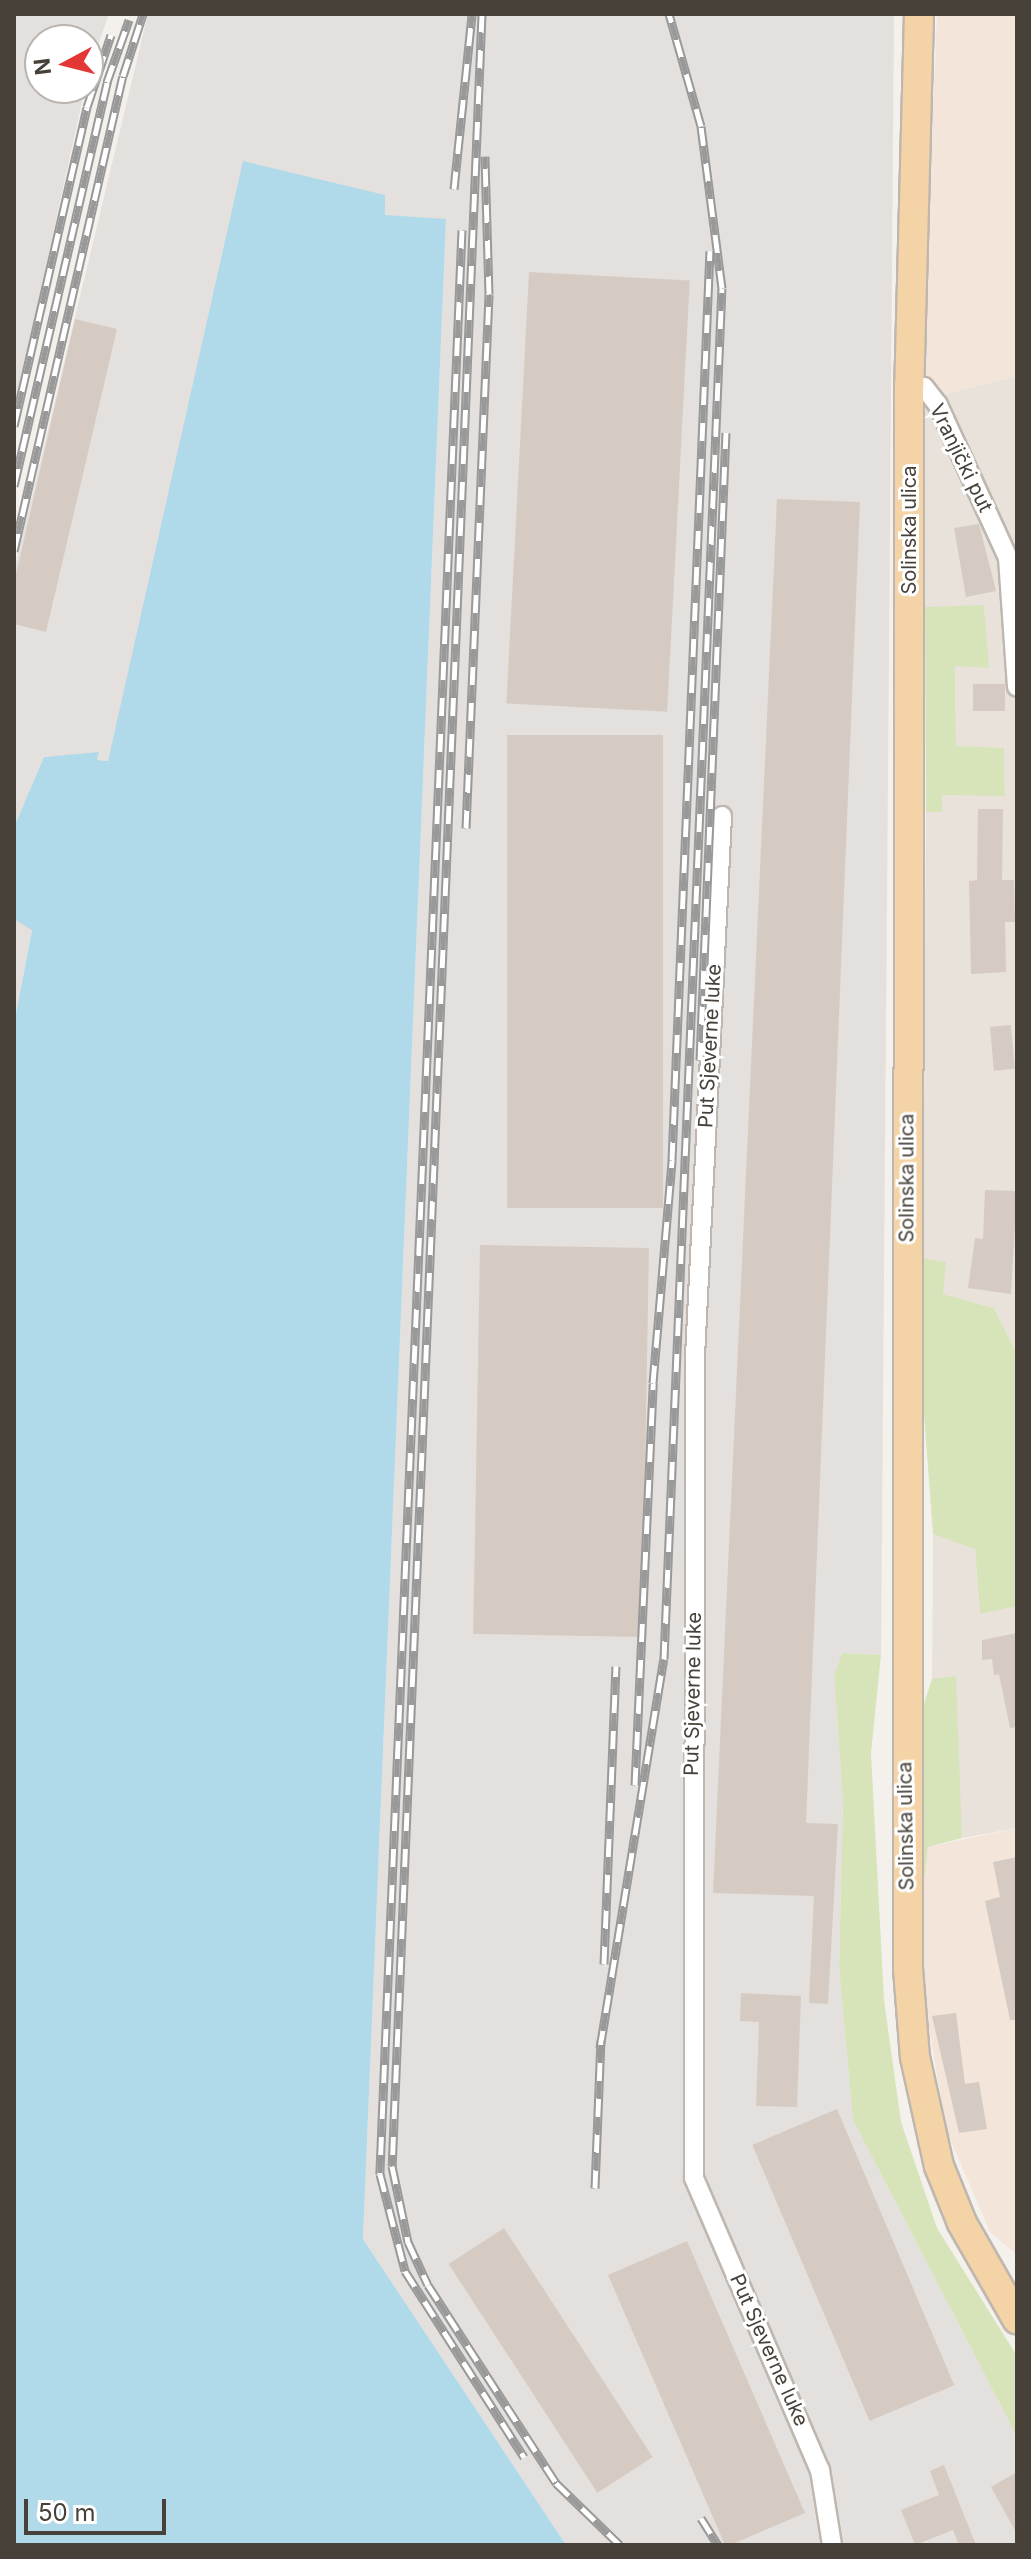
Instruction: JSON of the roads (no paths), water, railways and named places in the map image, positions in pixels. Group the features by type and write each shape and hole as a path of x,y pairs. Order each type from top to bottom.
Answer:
{"main road":[{"name":"Solinska ulica","path":"919,14 909,385 908,1969 915,2057 939,2166 968,2236 1017,2319"}],"street":[{"name":"Vranjički put","path":"909,385 924,387 938,405 1008,558 1017,687"},
{"name":"Put Sjeverne luke","path":"722,816 695,1356 694,2178 820,2470 832,2545"}],"water":[{"path":"243,161 385,195 385,215 446,219 363,2239 566,2545 14,2545 14,1024 32,930 14,919 14,827 44,757 99,752 97,760 108,761"}],"railway":[{"path":"14,551 123,76 143,14"},
{"path":"454,189 472,14"},
{"path":"482,14 392,2166 408,2242 428,2285 556,2483 620,2545"},
{"path":"600,2048 664,1659 722,288 701,126 669,14"},
{"path":"14,486 107,82 129,20"},
{"path":"14,426 87,107 111,35"},
{"path":"466,828 489,294 485,156"},
{"path":"462,230 380,2174 405,2271 524,2457"},
{"path":"635,1785 653,1383 672,1160 710,251"},
{"path":"700,1060 726,433"},
{"path":"604,1964 616,1666"},
{"path":"595,2188 601,2040"},
{"path":"701,2518 718,2545"}]}
